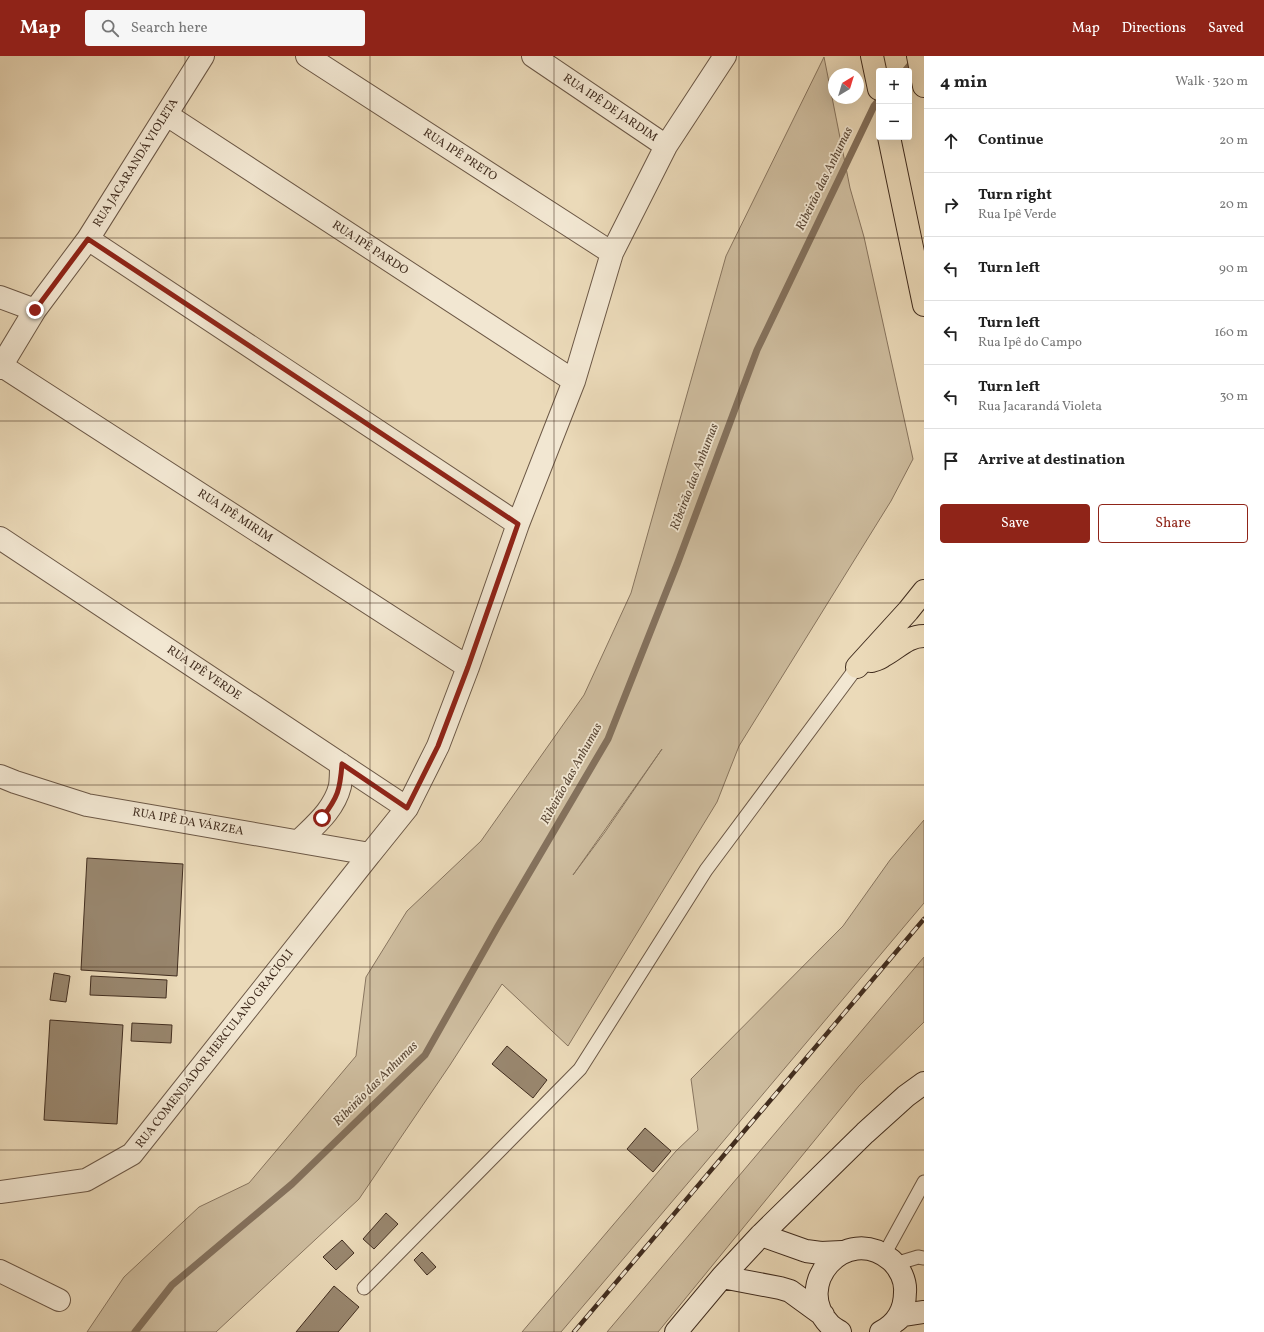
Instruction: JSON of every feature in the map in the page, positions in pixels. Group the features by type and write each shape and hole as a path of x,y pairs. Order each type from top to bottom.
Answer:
{"highway":[{"path":"872,56 876,75"},
{"path":"918,56 924,86"},
{"path":"890,140 924,305"},
{"path":"857,667 908,612 924,591"},
{"path":"857,667 883,657 902,643 917,636 924,636"}],"street":[{"name":"RUA JACARANDÁ VIOLETA","path":"1,367 35,310 88,239 203,56"},
{"name":"RUA IPÊ PRETO","path":"307,56 612,253"},
{"name":"RUA IPÊ DE JARDIM","path":"533,56 666,146"},
{"name":"RUA COMENDADOR HERCULANO GRACIOLI","path":"0,1192 86,1180 132,1154 407,808 438,746 468,667 518,524 574,381 612,253 666,146 725,56"},
{"name":"RUA IPÊ PARDO","path":"166,115 574,381"},
{"path":"88,239 518,524"},
{"path":"0,297 35,310"},
{"name":"RUA IPÊ MIRIM","path":"1,367 468,667"},
{"name":"RUA IPÊ VERDE","path":"0,538 407,808"},
{"path":"298,841 322,818 333,803 340,786 342,764"},
{"name":"RUA IPÊ DA VÁRZEA","path":"0,776 87,805 298,841 373,850"},
{"path":"906,1096 924,1074"},
{"path":"676,1332 722,1277 761,1235 865,1133 906,1096 924,1083"},
{"path":"761,1235 806,1251 821,1253 871,1249 894,1265 906,1285 915,1293 924,1297"},
{"path":"840,1332 830,1325 823,1315 818,1301 817,1286 821,1272 830,1261 842,1252"},
{"path":"889,1326 902,1311 906,1288 894,1265"},
{"path":"0,1271 59,1300"},
{"path":"722,1277 790,1291 823,1315"},
{"path":"889,1326 903,1315 924,1312"}],"lane":[{"path":"364,1288 580,1069 706,870 857,667"},
{"path":"894,1265 924,1182"},
{"path":"894,1265 918,1257 924,1258"}],"shaded area":[{"path":"824,57 828,77 828,104 833,104 850,188 864,237 913,459 891,501 739,746 717,802 568,1046 502,984 450,1065 359,1199 216,1332 87,1332 124,1277 199,1207 249,1183 356,1056 366,977 407,911 481,841 584,695 631,593 726,256","holes":["662,749 605,832 573,875"]},
{"path":"924,820 924,903 561,1332 522,1332 676,1151 698,1130 691,1079 843,926 890,860"},
{"path":"924,957 924,1022 859,1086 658,1332 607,1332"}],"building":[{"path":"87,858 183,864 177,976 81,970"},
{"path":"54,973 70,976 66,1002 50,1000"},
{"path":"91,976 167,980 166,998 90,995"},
{"path":"50,1020 123,1025 117,1124 44,1120"},
{"path":"132,1023 172,1025 171,1043 131,1041"},
{"path":"507,1046 547,1080 533,1098 492,1064"},
{"path":"645,1128 671,1151 653,1172 627,1149"},
{"path":"386,1213 398,1224 374,1249 363,1239"},
{"path":"342,1240 354,1253 336,1270 323,1257"},
{"path":"422,1252 436,1267 427,1275 414,1260"},
{"path":"334,1286 359,1307 338,1332 296,1332"}],"waterway":[{"name":"Ribeirão das Anhumas","path":"908,68 915,59"},
{"name":"Ribeirão das Anhumas","path":"135,1332 172,1285 292,1184 425,1055 498,926 608,739 678,562 757,350 876,104"}],"railway":[{"path":"574,1332 924,919"}],"route":[{"path":"35,310 88,239 518,524 468,667 438,746 407,808 342,764 340,786 333,803 322,818"}]}
